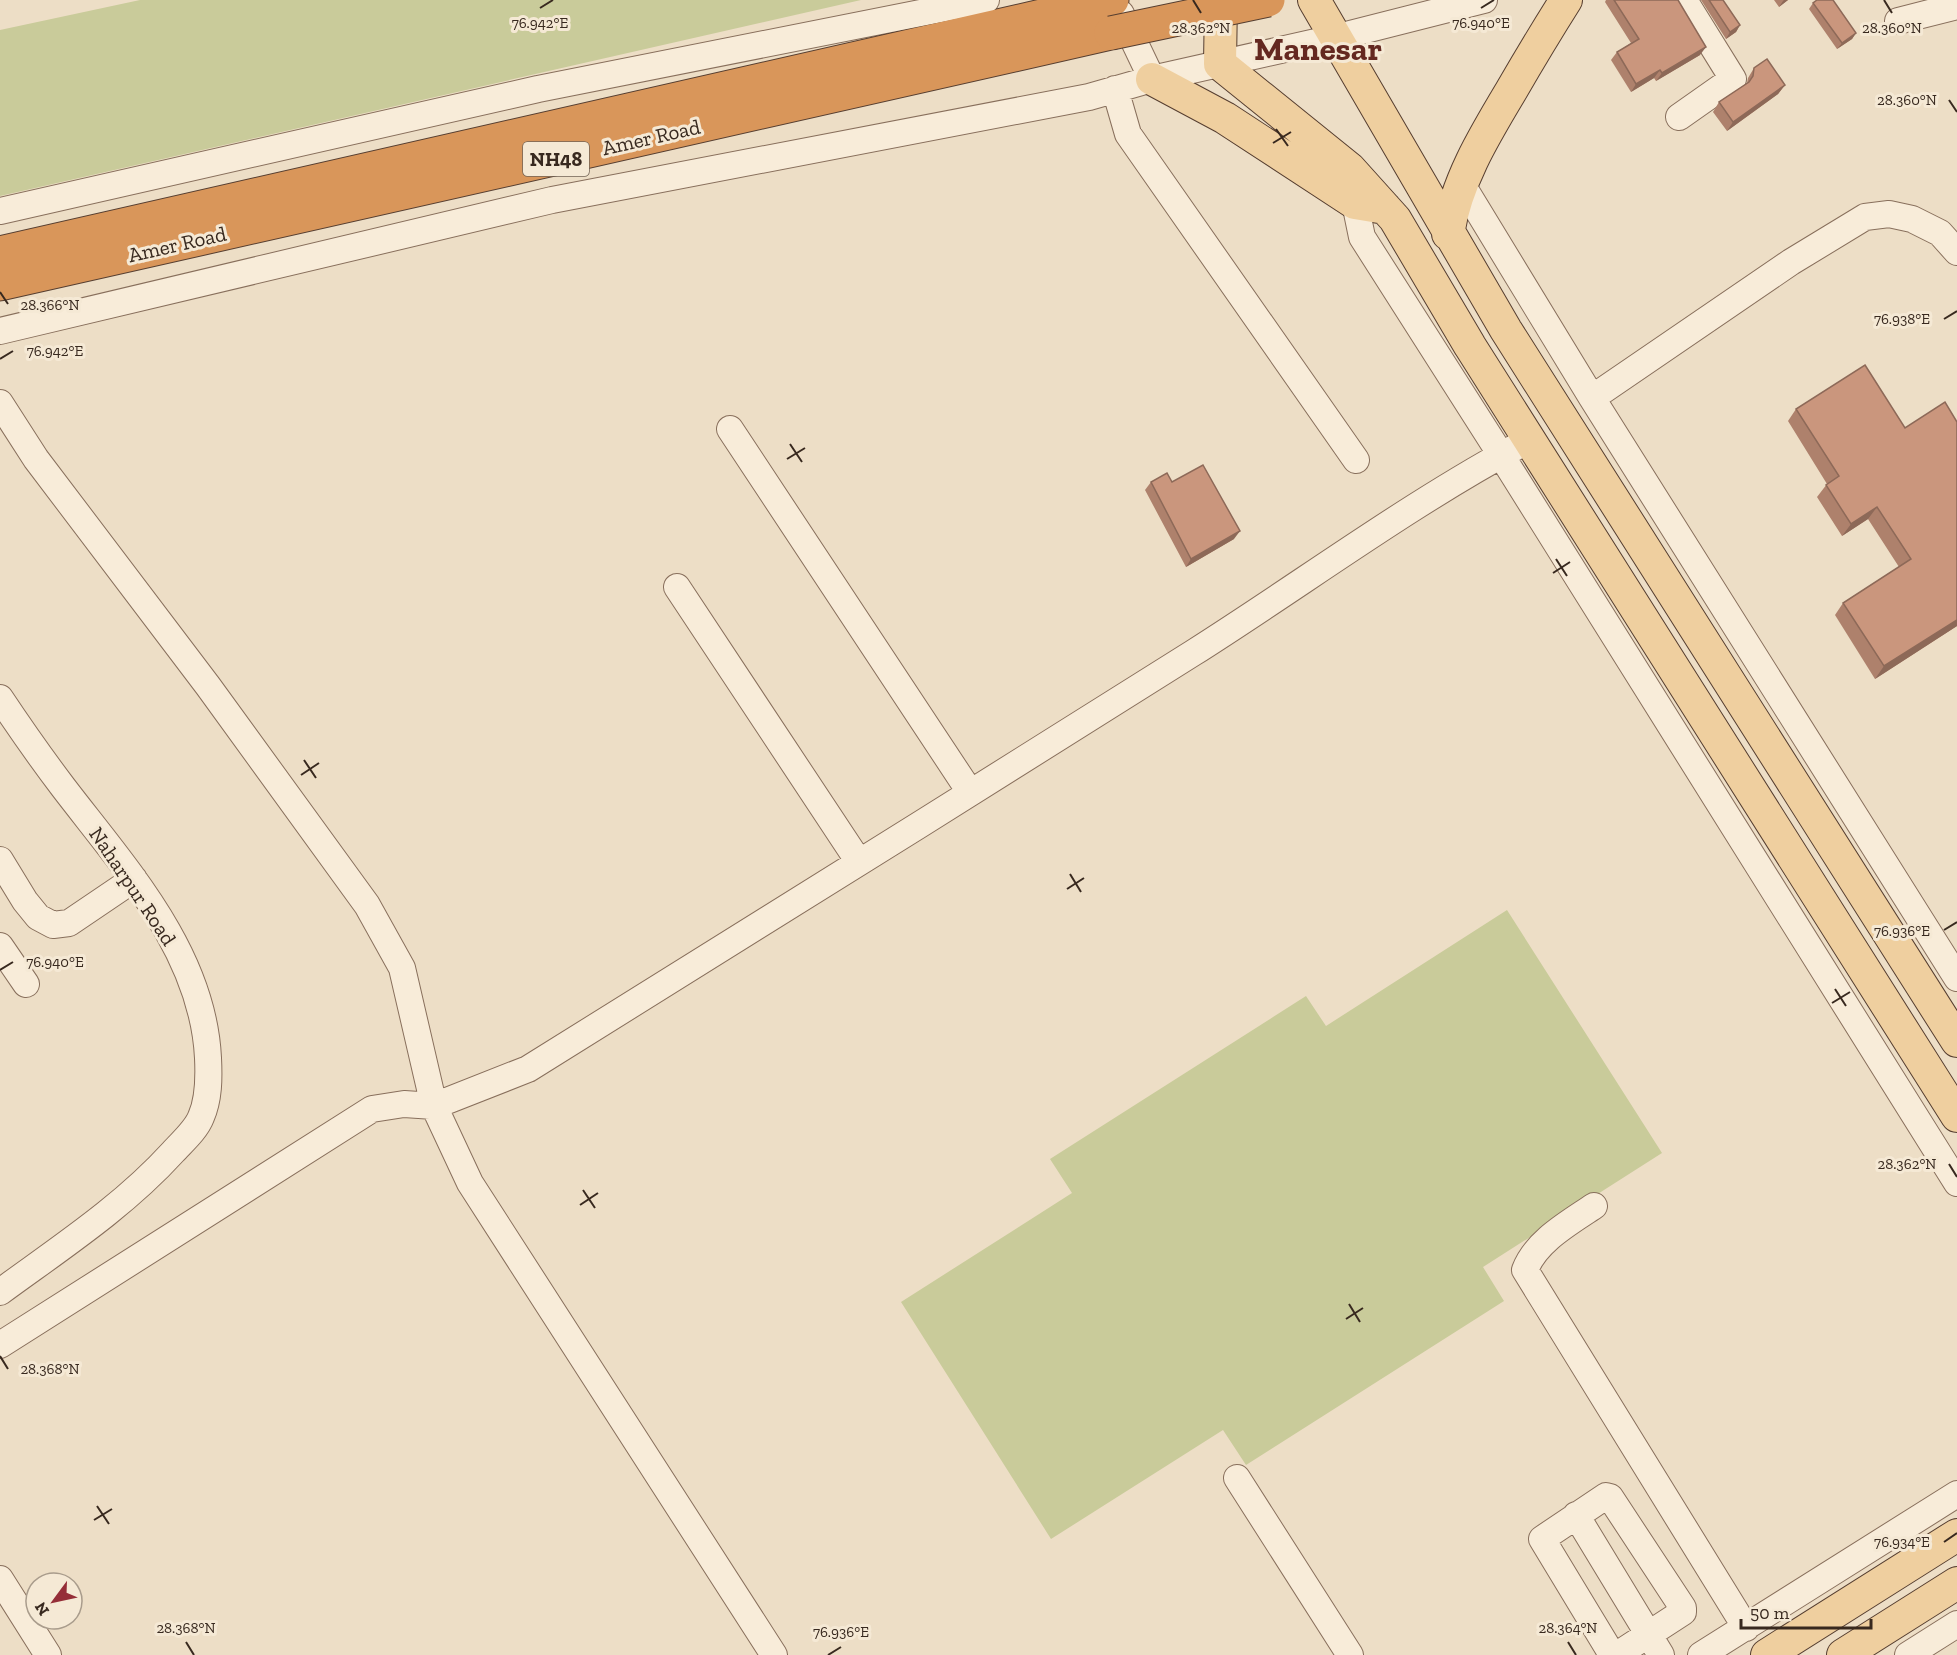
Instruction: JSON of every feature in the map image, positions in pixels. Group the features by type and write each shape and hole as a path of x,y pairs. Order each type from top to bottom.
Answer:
{"highway":[{"name":"Amer Road","path":"0,284 1111,33 1268,0"},
{"name":"Amer Road","path":"0,253 1108,1"}],"main road":[{"path":"1221,0 1220,64 1350,169 1395,219 1470,346 1957,1116"},
{"path":"1314,0 1448,234 1512,340 1957,1041"},
{"path":"1448,234 1452,211 1461,183 1489,128 1566,0"},
{"path":"1152,79 1225,118 1355,203 1385,208"},
{"path":"1767,1655 1957,1535"},
{"path":"1844,1655 1957,1584"}],"street":[{"path":"0,211 538,89 986,0"},
{"path":"0,331 552,200 1089,97 1152,79 1334,38 1484,0"},
{"path":"1679,117 1733,79 1684,0"},
{"path":"1108,1 1152,79"},
{"path":"1898,21 1957,6"},
{"path":"1115,89 1128,134 1356,460"},
{"path":"1461,183 1592,398 1957,978"},
{"path":"1355,203 1362,237 1502,455 1957,1183"},
{"path":"1592,398 1791,262 1865,217 1889,214 1912,219 1940,233 1957,252"},
{"path":"0,403 36,459 208,686 367,905 402,968 434,1106 470,1183 774,1655"},
{"path":"730,429 970,792"},
{"path":"0,1345 372,1109 404,1104 434,1106 528,1069 1196,652 1391,522 1529,440"},
{"path":"677,586 859,862"},
{"name":"Naharpur Road","path":"0,698 38,754 134,879 172,938 197,994 207,1042 209,1083 201,1117 185,1139 156,1170 122,1200 0,1292"},
{"path":"0,860 25,901 38,917 53,925 69,923 134,879"},
{"path":"0,946 26,984"},
{"path":"1594,1206 1554,1234 1529,1259 1526,1270 1746,1628"},
{"path":"1237,1478 1350,1655"},
{"path":"1701,1655 1957,1494"},
{"path":"1606,1496 1611,1497 1683,1608 1683,1612 1655,1645 1617,1655 1611,1653 1543,1543 1544,1536 1606,1496"},
{"path":"1576,1515 1655,1645"},
{"path":"0,1579 48,1655"},
{"path":"1908,1655 1957,1624"}],"green space":[{"path":"140,0 861,0 0,196 0,30"},
{"path":"1507,910 1662,1153 1483,1267 1504,1301 1246,1465 1223,1430 1051,1539 901,1302 1072,1193 1050,1159 1306,996 1326,1026"}],"building":[{"path":"1614,0 1678,0 1706,47 1662,73 1660,70 1636,84 1617,52 1639,39"},
{"path":"1709,0 1723,0 1740,25 1730,32"},
{"path":"1817,0 1833,0 1856,33 1842,43 1813,3"},
{"path":"1767,59 1785,85 1733,122 1719,102 1749,82 1754,68"},
{"path":"1865,365 1905,428 1945,402 1957,422 1957,620 1884,666 1843,603 1911,559 1877,507 1851,524 1826,485 1839,476 1796,409"},
{"path":"1203,465 1240,531 1191,559 1151,482 1167,473 1172,482"}],"district":[{"name":"Manesar","path":"1318,48"}]}
